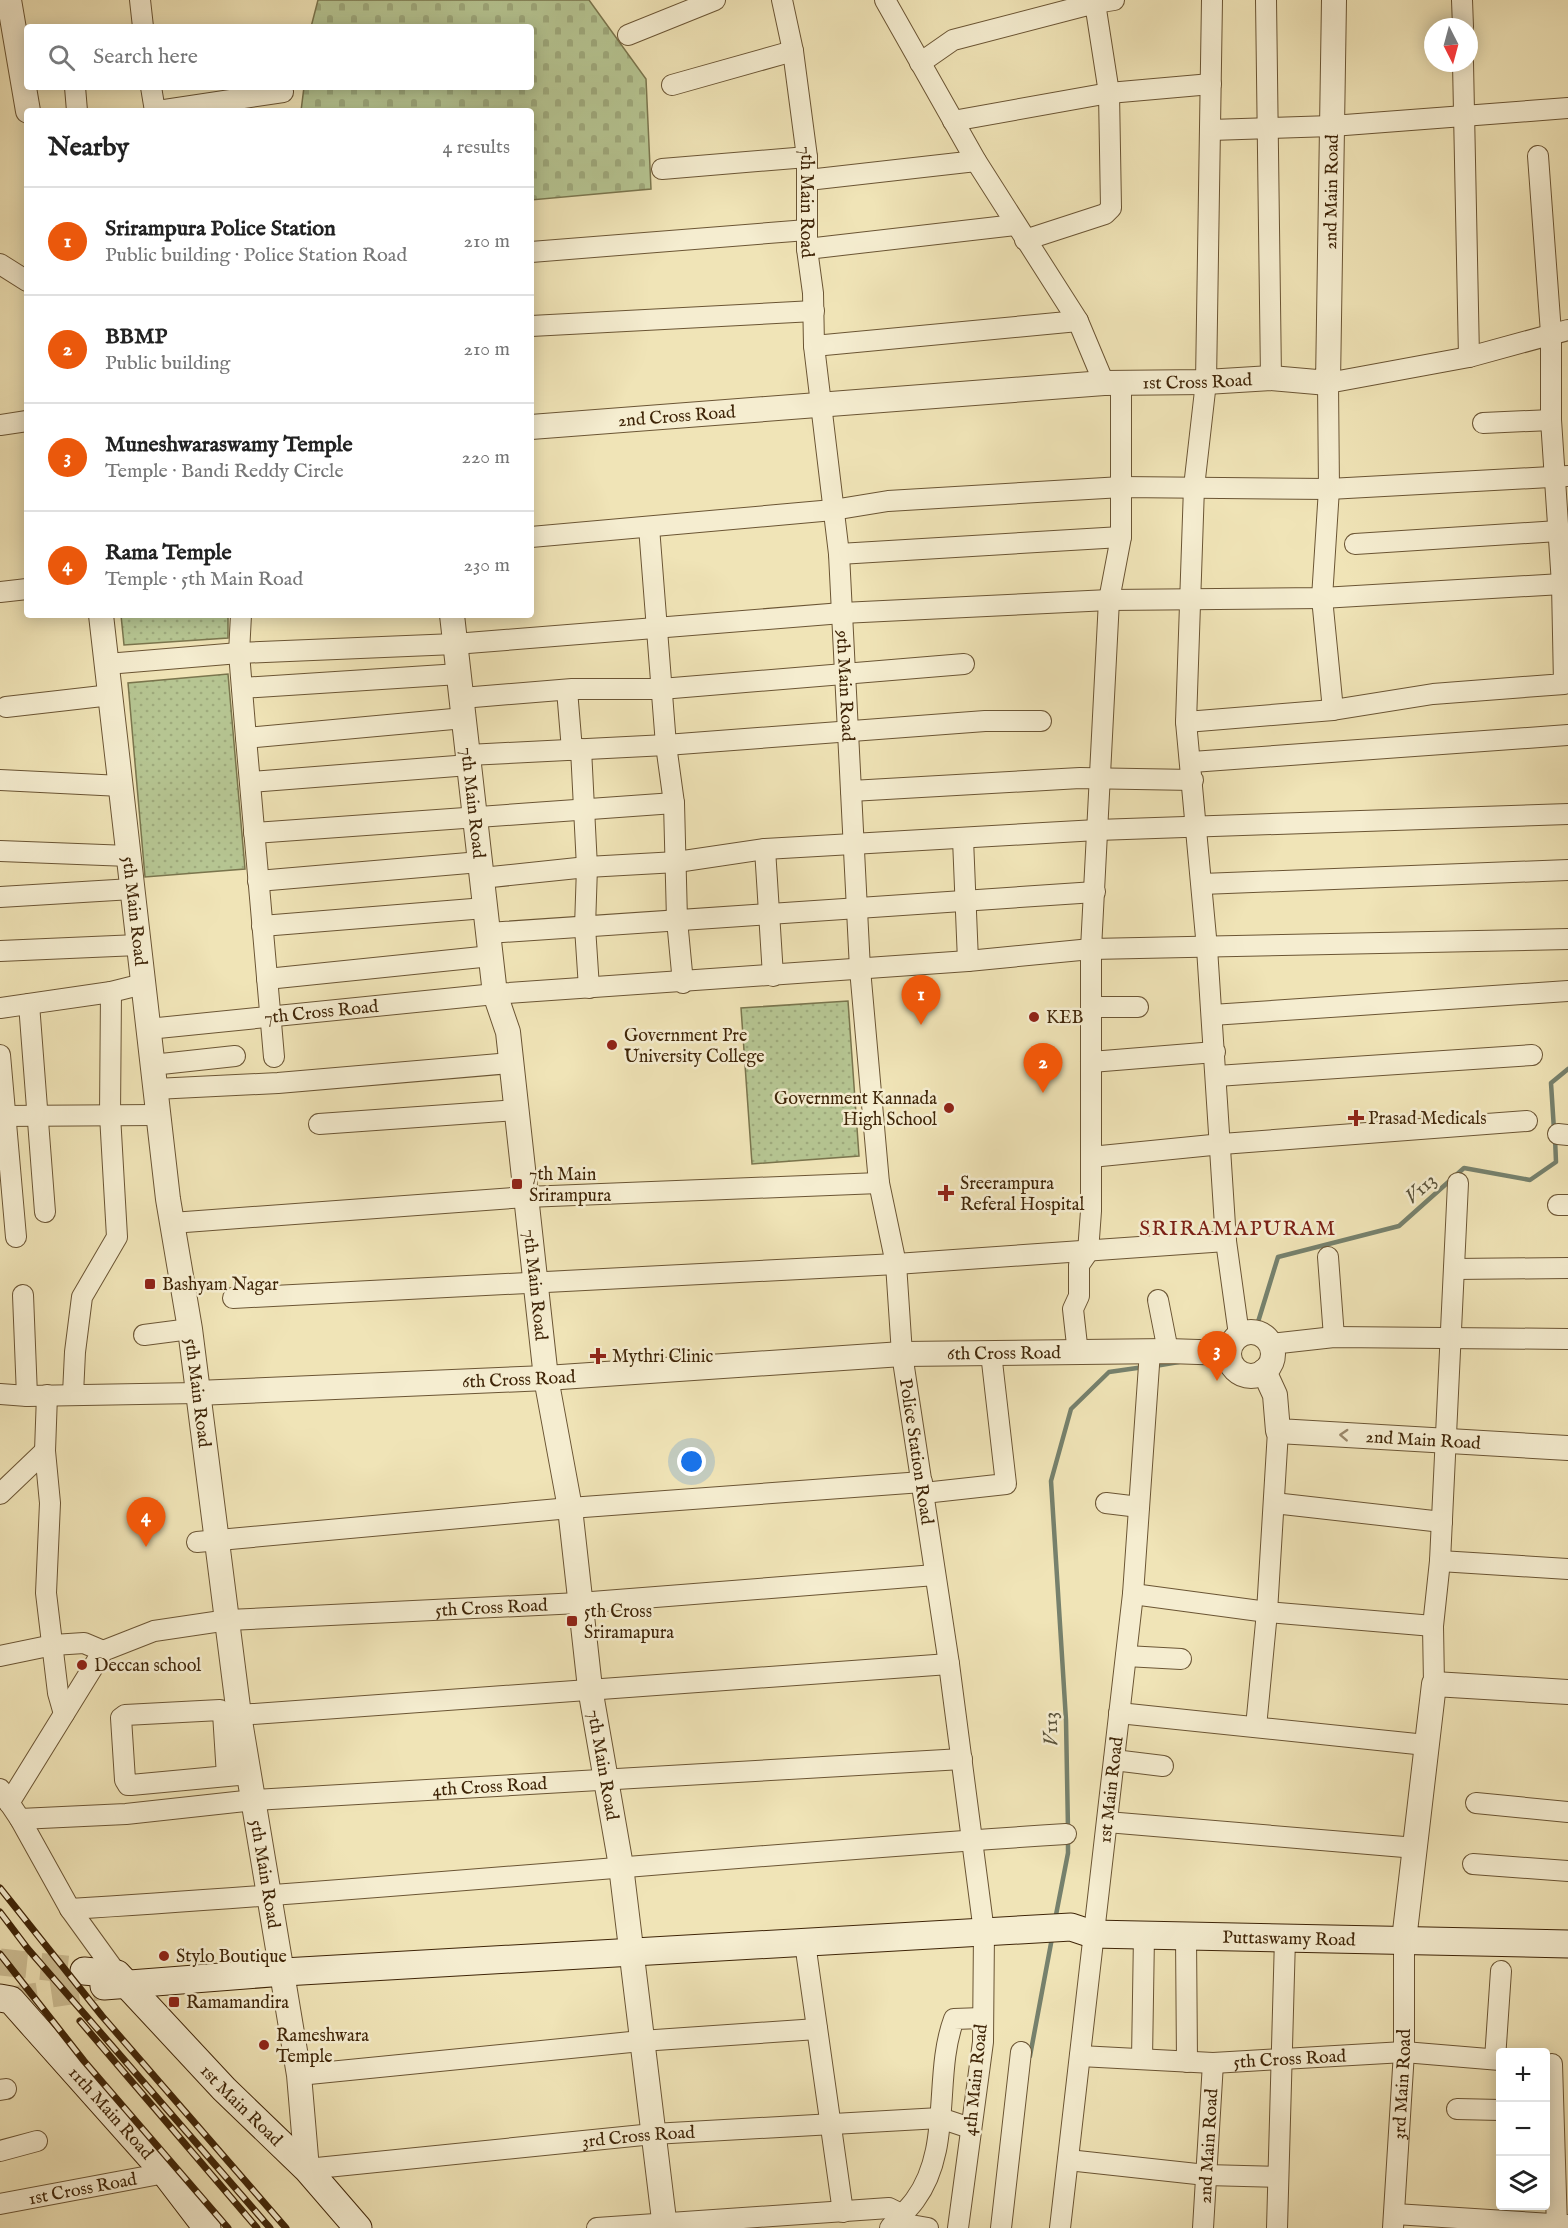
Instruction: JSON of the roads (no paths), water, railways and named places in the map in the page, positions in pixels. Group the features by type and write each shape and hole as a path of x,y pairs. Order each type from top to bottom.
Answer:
{"main road":[{"name":"Puttaswamy Road","path":"984,1932 1082,1930 1143,1935 1568,1944"},
{"path":"107,1979 284,1972 984,1932"},
{"name":"1st Main Road","path":"107,1979 308,2169 358,2228"},
{"name":"11th Main Road","path":"5,1999 165,2173 207,2228"}],"street":[{"path":"9,0 24,76"},
{"path":"140,0 143,24"},
{"path":"628,36 715,0"},
{"name":"7th Main Road","path":"782,0 792,51 807,157 807,240 814,311 814,346 821,404"},
{"path":"885,0 976,161 1078,321 1112,383 1122,487 1121,537 1109,600 1099,778 1095,892 1090,949 1091,1157 1088,1252 1079,1264 1079,1296 1073,1309 1078,1353"},
{"path":"1212,0 1206,382 1194,488 1186,723 1208,948 1234,1344 1232,1367 1244,1375 1258,1375 1264,1371 1272,1359 1271,1344 1260,1334 1253,1332 1234,1344"},
{"path":"1266,0 1271,378"},
{"name":"2nd Main Road","path":"1328,383 1334,0"},
{"path":"1462,0 1462,18"},
{"path":"534,252 1020,233 1110,211 1109,93 1104,2 953,40 920,63"},
{"path":"672,85 792,51"},
{"path":"1463,72 1469,357"},
{"path":"953,121 1109,93 1211,84"},
{"path":"26,90 28,108"},
{"path":"75,90 77,108"},
{"path":"152,90 155,108"},
{"path":"176,108 283,92"},
{"path":"1210,130 1268,130 1568,108"},
{"path":"1186,723 1333,710 1433,694 1564,684 1562,584 1558,531 1561,477 1551,420 1559,331 1538,156"},
{"path":"662,169 807,157"},
{"path":"808,180 976,161"},
{"path":"0,264 24,279"},
{"path":"534,326 814,311"},
{"path":"814,346 1078,321"},
{"name":"1st Cross Road","path":"821,404 1112,383 1206,382 1271,378 1328,383 1469,357 1559,331"},
{"path":"1328,383 1329,489 1322,598 1333,710"},
{"name":"2nd Cross Road","path":"534,427 821,404"},
{"name":"9th Main Road","path":"821,404 839,554 860,969"},
{"path":"1483,423 1551,420"},
{"path":"0,425 24,421"},
{"path":"534,537 833,510 888,501 1122,487 1329,489 1561,477"},
{"path":"649,527 666,745 674,803 677,920 682,983"},
{"path":"1355,544 1558,531"},
{"path":"839,554 1121,537"},
{"path":"107,664 239,653 455,644 842,613 1109,600 1322,598 1562,584"},
{"path":"0,592 24,589"},
{"name":"5th Main Road","path":"101,618 157,1115 190,1329 197,1393 207,1540 228,1620 239,1715 238,1775 254,1800 269,1897 284,1972 299,2075 308,2169"},
{"path":"240,618 239,653 274,1057"},
{"name":"7th Main Road","path":"452,618 495,994 508,1032 546,1378 570,1508 590,1688 604,1779 621,1866 665,2225"},
{"path":"246,738 463,708 567,690 661,689 964,664"},
{"path":"242,688 459,674"},
{"path":"567,690 585,810 587,867 585,927 589,988"},
{"path":"6,706 111,694"},
{"path":"250,782 577,749 666,745 985,722 1041,722"},
{"path":"851,791 1192,771 1568,735"},
{"path":"0,780 121,786"},
{"path":"254,833 674,803"},
{"path":"258,881 677,862 765,849 853,846 1097,830 1568,814"},
{"path":"963,839 968,961"},
{"path":"765,849 773,976"},
{"path":"0,851 129,856"},
{"path":"1202,884 1568,870"},
{"path":"0,897 132,889"},
{"path":"267,979 585,927 1095,892"},
{"path":"262,926 485,908"},
{"name":"7th Cross Road","path":"148,1029 495,994 682,983 968,961 1090,949 1568,939"},
{"path":"0,951 138,945"},
{"name":"Police Station Road","path":"860,969 879,1183 896,1264 902,1354 974,1840 984,1932"},
{"path":"0,1008 111,992 143,984"},
{"path":"1212,1015 1568,991"},
{"path":"64,1714 58,1693 46,1593 50,1503 45,1450 75,1352 82,1297 117,1237 110,1115 111,992"},
{"path":"29,1004 45,1212"},
{"path":"1091,1007 1138,1007"},
{"path":"1091,1062 1215,1052"},
{"path":"0,1055 2,1116 16,1237"},
{"path":"1216,1076 1532,1055"},
{"path":"152,1065 236,1056"},
{"path":"155,1089 278,1083 512,1063"},
{"path":"320,1124 516,1110"},
{"path":"2,1116 157,1115"},
{"path":"1091,1157 1222,1144 1527,1121"},
{"path":"172,1223 526,1197 879,1183"},
{"path":"1404,1940 1434,1684 1433,1626 1440,1561 1458,1183"},
{"path":"233,1298 896,1264 1226,1241"},
{"path":"1328,1257 1335,1337"},
{"path":"1454,1269 1568,1268"},
{"path":"23,1295 27,1396"},
{"name":"1st Main Road","path":"1060,2228 1080,2056 1082,1930 1107,1822 1133,1594 1158,1300"},
{"path":"144,1335 190,1329"},
{"path":"1271,1344 1335,1337 1568,1339"},
{"name":"6th Cross Road","path":"0,1394 27,1396 197,1393 546,1378 902,1354 1078,1353 1154,1359 1234,1344"},
{"path":"207,1540 570,1508 1006,1484 991,1353"},
{"path":"1256,1727 1267,1612 1278,1431 1275,1395 1264,1371"},
{"name":"2nd Main Road","path":"1278,1431 1568,1448"},
{"path":"0,1494 45,1450"},
{"path":"1106,1503 1139,1507"},
{"path":"1274,1503 1442,1522"},
{"path":"1440,1561 1568,1569"},
{"name":"5th Cross Road","path":"103,1651 154,1630 228,1620 579,1603 935,1575"},
{"path":"1133,1594 1267,1612 1433,1626"},
{"path":"0,1656 53,1645 84,1643 103,1651 10,1804 107,1979"},
{"path":"1126,1656 1181,1659"},
{"path":"239,1715 949,1664"},
{"path":"1434,1684 1568,1692"},
{"path":"220,1710 223,1713 238,1775 128,1785 125,1780 121,1718 125,1715 220,1710"},
{"path":"1119,1713 1426,1745"},
{"name":"4th Cross Road","path":"10,1804 126,1814 254,1800 962,1759"},
{"path":"1114,1760 1163,1766"},
{"path":"1476,1803 1568,1812"},
{"path":"1107,1822 1416,1848"},
{"path":"70,1909 269,1897 621,1866 1066,1834"},
{"path":"1473,1864 1568,1871"},
{"name":"4th Main Road","path":"958,2228 983,2042 984,1932"},
{"path":"1142,2059 1143,1935"},
{"path":"1186,1936 1187,2062"},
{"path":"1277,2228 1285,1938"},
{"name":"3rd Main Road","path":"1394,2221 1404,2052 1404,1940"},
{"path":"806,1943 817,2029 833,2124 843,2212"},
{"path":"1498,2048 1501,1971"},
{"path":"894,2223 916,2200 933,2163 948,2040 954,2019 982,2019"},
{"path":"299,2075 641,2041 817,2029"},
{"path":"1001,2228 1022,2052"},
{"name":"5th Cross Road","path":"1080,2056 1213,2063 1404,2052 1496,2060"},
{"name":"2nd Main Road","path":"1203,2228 1213,2063"},
{"path":"1550,2103 1555,2064"},
{"path":"1457,2109 1496,2110"},
{"path":"1394,2221 1561,2226 1560,2140 1550,2114"},
{"name":"3rd Cross Road","path":"308,2169 653,2134 940,2118 970,2128"},
{"path":"0,2151 37,2141"},
{"path":"1068,2160 1206,2175 1278,2177"},
{"path":"933,2163 966,2168"},
{"name":"1st Cross Road","path":"0,2204 165,2173"},
{"path":"597,2228 889,2208 894,2223"},
{"path":"894,2223 928,2228"}],"waterway":[{"name":"V113","path":"1554,1130 1551,1083 1568,1069"},
{"name":"V113","path":"1252,1332 1258,1322 1278,1257 1399,1226 1464,1168 1530,1180 1556,1162 1555,1138"},
{"name":"V113","path":"1155,1366 1179,1362"},
{"name":"V113","path":"1068,1829 1066,1720 1051,1481 1071,1409 1109,1372 1144,1367"},
{"name":"V113","path":"1055,1920 1068,1853 1068,1837"},
{"name":"V113","path":"1030,2056 1052,1938"}],"tunnel":[{"path":"0,1962 84,1971"},
{"path":"11,2000 104,1986"}],"railway":[{"path":"0,1888 102,2016 286,2228"},
{"path":"0,1912 28,1949 270,2228"},
{"path":"0,1954 84,2061 228,2228"},
{"path":"80,2021 257,2228"}],"place":[{"name":"KEB","path":"1034,1017"},
{"name":"Srirampura Police Station","path":"921,1025"},
{"name":"Government Pre University College","path":"612,1045"},
{"name":"BBMP","path":"1043,1093"},
{"name":"Government Kannada High School","path":"949,1108"},
{"name":"Prasad Medicals","path":"1356,1118"},
{"name":"7th Main Srirampura","path":"517,1184"},
{"name":"Sreerampura Referal Hospital","path":"946,1193"},
{"name":"Bashyam Nagar","path":"150,1284"},
{"name":"Mythri Clinic","path":"598,1356"},
{"name":"Muneshwaraswamy Temple","path":"1217,1381"},
{"name":"Rama Temple","path":"146,1547"},
{"name":"5th Cross Sriramapura","path":"572,1621"},
{"name":"Deccan school","path":"82,1665"},
{"name":"Stylo Boutique","path":"164,1956"},
{"name":"Ramamandira","path":"174,2002"},
{"name":"Rameshwara Temple","path":"264,2045"}],"district":[{"name":"SRIRAMAPURAM","path":"1238,1228"}]}
